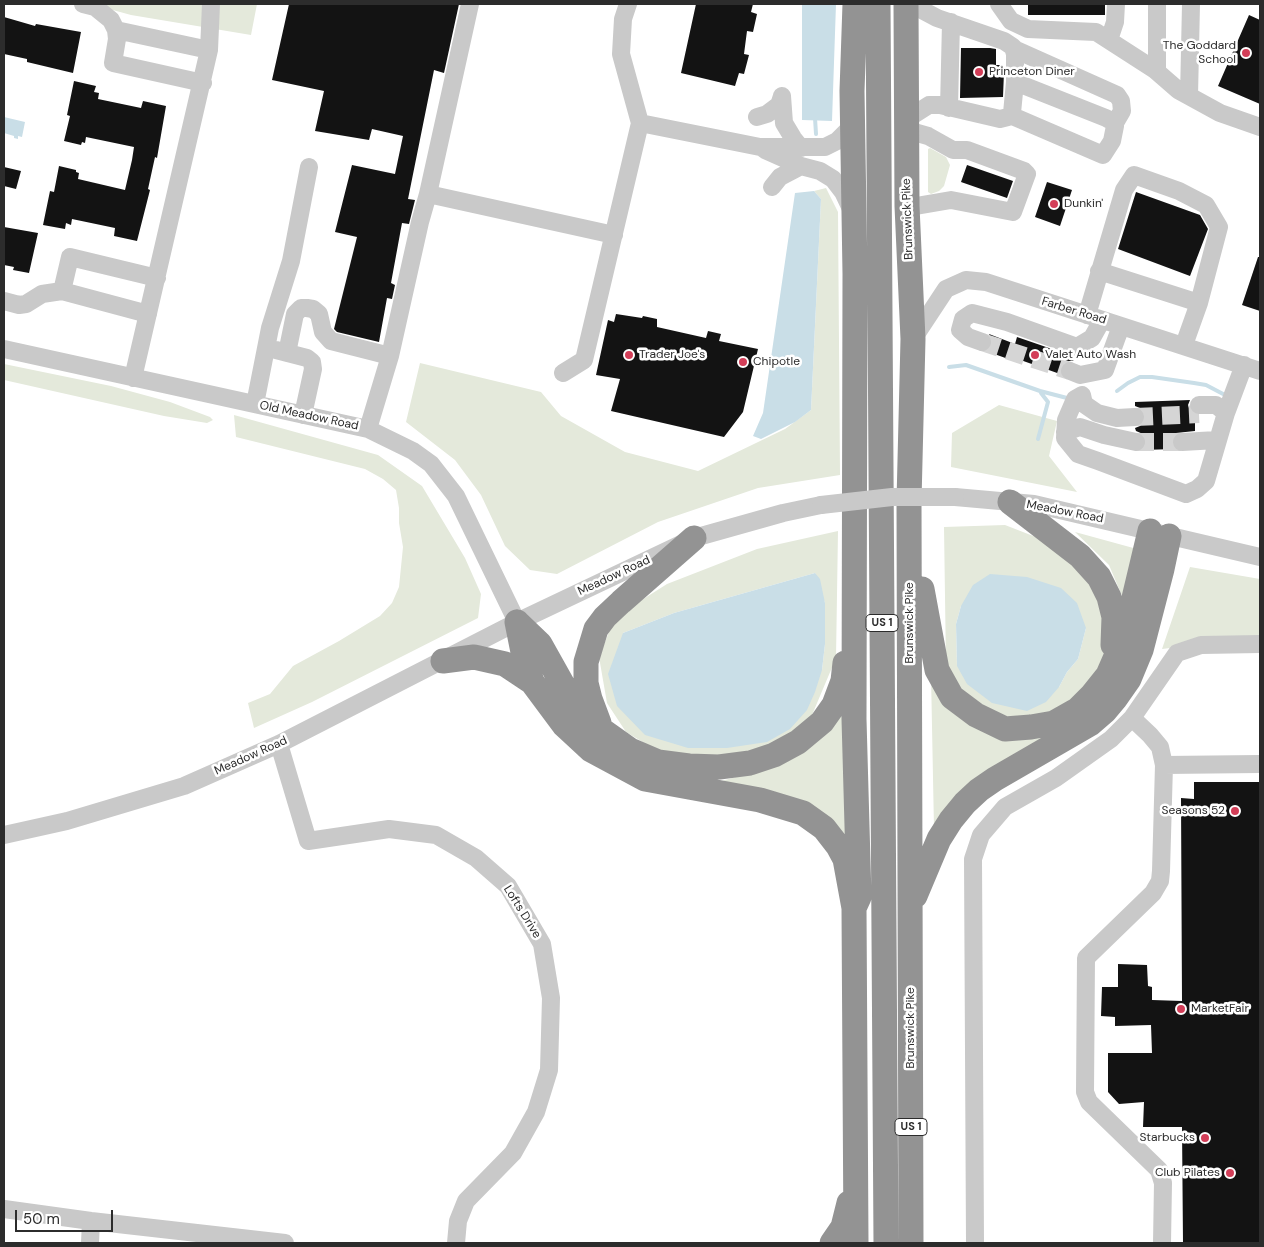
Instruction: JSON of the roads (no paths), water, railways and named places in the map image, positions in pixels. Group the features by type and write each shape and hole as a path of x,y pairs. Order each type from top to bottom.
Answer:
{"highway":[{"path":"854,908 859,898 854,719 853,125 855,4"},
{"name":"US 1","path":"878,4 886,1243"},
{"name":"Brunswick Pike","path":"906,4 907,206 913,339 909,501 911,1243"},
{"path":"909,501 929,632 937,670 952,697 976,715 1005,728 1031,727 1054,723 1077,710 1108,675 1125,636 1159,534"},
{"path":"1010,502 1080,556 1099,577 1109,597 1114,617 1115,636 1108,675"},
{"path":"911,905 939,839 951,820 965,804 995,779 1090,724 1105,712 1129,679 1141,650 1162,569 1159,534"},
{"path":"603,732 586,683 586,662 596,629 604,617 694,538"},
{"path":"517,622 540,644 568,694 583,714 603,732 630,750 658,762 719,767 750,763 774,755 798,742 822,722 834,705 843,681 854,593"},
{"path":"517,622 524,657 532,682"},
{"path":"443,661 474,657 506,664 532,682 564,725 591,750 645,779 760,800 803,813 824,828 838,846 844,859 854,908 856,1243"},
{"path":"832,1243 843,1228 855,1181"}],"street":[{"path":"83,4 95,7 103,12 111,20 116,30 117,39 112,63 203,82"},
{"path":"133,378 203,82 209,50 211,4"},
{"path":"368,429 390,356 470,4"},
{"path":"563,372 584,360 640,123 621,54 623,18 628,4"},
{"path":"907,206 951,200 1011,213 1014,211 1027,174 1024,170 966,150 952,150 907,125 929,105 1000,118 1010,115 1103,155 1112,140 1115,123 1122,111 1121,101 1117,95 1014,49 1004,41 937,18 922,10 916,4"},
{"path":"999,4 1011,20 1028,29 1096,32 1157,71 1178,90 1220,113 1260,127"},
{"path":"1109,40 1115,22 1116,4"},
{"path":"1157,4 1157,71"},
{"path":"1189,96 1191,4"},
{"path":"949,108 950,22"},
{"path":"116,30 209,50"},
{"path":"1010,115 1012,114 1015,82 1014,49"},
{"path":"1015,82 1115,123"},
{"path":"757,117 767,114 779,105 782,96 784,123 801,148"},
{"path":"640,123 760,148 825,147 837,141 853,125"},
{"path":"760,148 801,166 820,171 833,179 843,192 854,215"},
{"path":"772,187 780,177 801,166"},
{"path":"255,404 270,328 291,261 309,167"},
{"path":"982,342 968,337 960,330 967,306 982,306 1075,338 1084,330 1093,317 1100,271 1124,190 1134,175 1179,190 1206,205 1219,227 1184,345"},
{"path":"428,194 614,235"},
{"path":"62,291 70,258 157,278"},
{"path":"1100,271 1198,303"},
{"name":"Farber Road","path":"913,339 946,289 966,280 986,282 1252,368"},
{"path":"4,301 20,305 26,304 42,294 62,291 148,314"},
{"path":"287,353 295,314 301,308 307,308 313,309 320,314 323,332 331,341 390,356"},
{"path":"1082,395 1081,373 1105,370 1121,326"},
{"path":"266,348 307,358 313,366 303,415"},
{"name":"Old Meadow Road","path":"4,350 368,429 413,452 432,464 466,514 517,622"},
{"path":"1135,412 1124,407 1103,403 1090,393 1082,395 1074,399 1066,420 1065,438 1078,454 1186,494 1197,489 1206,481 1226,412 1252,368"},
{"path":"1199,410 1216,405 1226,412"},
{"path":"1065,432 1080,427 1104,435 1136,442"},
{"path":"1182,442 1217,440"},
{"name":"Meadow Road","path":"4,834 67,821 184,786 278,744 517,622 694,538 783,513 822,505 892,497 955,497 1034,504 1260,557"},
{"path":"976,1243 973,859 981,835 1005,807 1056,778 1111,739 1132,718 1177,653 1201,645 1260,644"},
{"path":"1132,718 1160,747 1164,765 1160,881 1153,893 1086,958 1086,1092 1089,1102 1159,1170 1163,1184 1162,1243"},
{"name":"Lofts Drive","path":"278,744 308,840 389,828 436,835 476,858 508,886 542,944 551,998 549,1070 536,1112 513,1153 466,1201 458,1221 456,1243"},
{"path":"1164,765 1260,764"},
{"path":"4,1209 247,1241 285,1243"},
{"path":"90,1243 91,1221"}],"water":[{"path":"802,4 836,4 832,121 802,120"},
{"path":"4,117 25,122 22,137 18,136 18,139 4,133"},
{"path":"814,191 821,199 811,410 795,422 761,439 753,436 763,413 795,193"},
{"path":"815,573 820,579 825,603 825,644 822,670 807,710 790,729 767,742 727,748 688,748 645,735 617,706 608,674 623,633 674,613"},
{"path":"990,574 1027,577 1061,588 1077,603 1086,628 1078,659 1067,672 1059,687 1046,702 1027,711 992,703 967,684 957,666 956,624 961,606 973,585"}],"waterway":[{"path":"815,118 816,134"},
{"path":"949,367 966,365 1040,391 1067,398"},
{"path":"1117,391 1140,377 1152,377 1206,385 1225,395"},
{"path":"1038,439 1048,402 1041,393"}],"tunnel":[{"path":"982,342 1070,371"},
{"path":"1135,417 1199,414"},
{"path":"1136,442 1182,442"}],"place":[{"name":"The Goddard School","path":"1246,53"},
{"name":"Princeton Diner","path":"979,72"},
{"name":"Dunkin'","path":"1054,204"},
{"name":"Trader Joe's","path":"629,355"},
{"name":"Valet Auto Wash","path":"1035,355"},
{"name":"Chipotle","path":"743,362"},
{"name":"Seasons 52","path":"1235,811"},
{"name":"MarketFair","path":"1181,1009"},
{"name":"Starbucks","path":"1205,1138"},
{"name":"Club Pilates","path":"1230,1173"}]}
